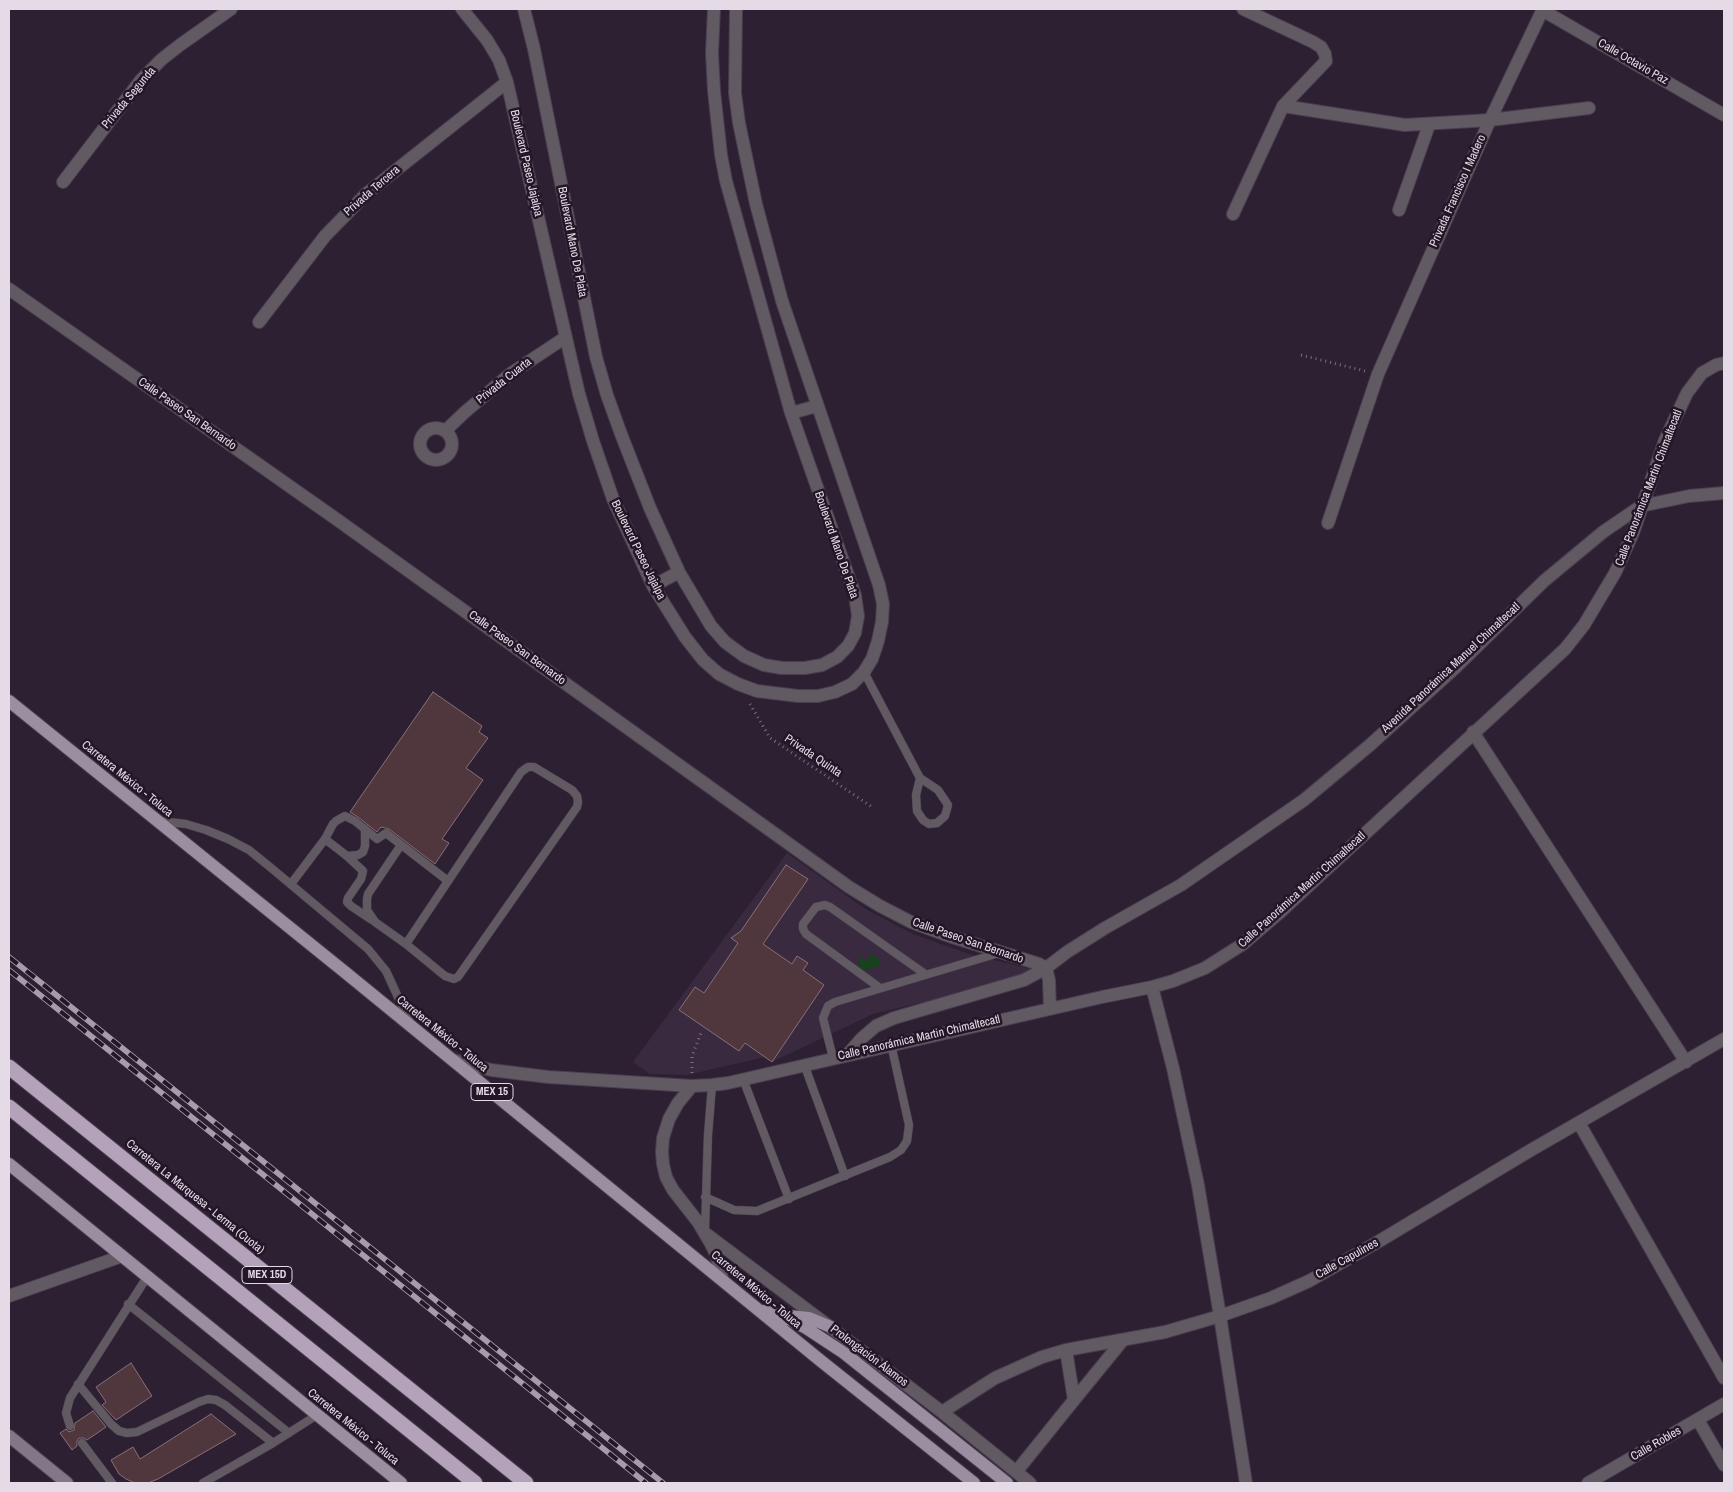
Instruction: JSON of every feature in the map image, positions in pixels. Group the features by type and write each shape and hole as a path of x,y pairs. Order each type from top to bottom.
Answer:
{"highway":[{"name":"Carretera La Marquesa - Lerma (Cuota)","path":"9,1066 526,1483"},
{"name":"MEX 15D","path":"9,1107 475,1483"}],"main road":[{"name":"Carretera México - Toluca","path":"9,701 722,1278 821,1361 974,1483"},
{"name":"Carretera México - Toluca","path":"9,1164 401,1483"},
{"path":"760,1310 782,1316 806,1328 844,1353 1007,1483"},
{"path":"782,1316 809,1318 831,1327"}],"street":[{"name":"Privada Segunda","path":"63,182 141,80 180,44 231,9"},
{"name":"Boulevard Paseo Jajalpa","path":"462,9 499,60 507,82 579,394 617,507 653,586 685,637 703,660 719,674 756,691 798,696 818,696 835,692 852,684 864,672 872,658 878,641 882,622 882,604 879,585 782,301 746,165 735,93 736,9"},
{"name":"Boulevard Mano De Plata","path":"524,9 534,49 596,357 621,434 650,508 679,572 712,626 726,642 744,656 764,664 782,668 805,668 822,665 837,657 848,646 855,633 858,616 855,595 791,412 724,172 714,91 712,53 714,9"},
{"path":"1233,214 1282,106 1326,61 1321,47 1243,9"},
{"name":"Calle Octavio Paz","path":"1542,9 1724,115"},
{"name":"Privada Francisco I Madero","path":"1328,523 1378,374 1490,120 1542,9"},
{"name":"Privada Tercera","path":"259,322 325,236 345,215 387,176 507,82"},
{"path":"1282,106 1405,125 1490,120 1589,108"},
{"path":"1399,210 1429,125"},
{"name":"Calle Paseo San Bernardo","path":"9,289 355,532 850,887 880,906 911,922 1039,964 1046,968"},
{"name":"Privada Cuarta","path":"446,430 510,374 566,336"},
{"name":"Calle Panorámica Martin Chimaltecatl","path":"453,1060 491,1070 577,1080 692,1086 712,1085 1152,987 1205,968 1243,944 1278,914 1565,649 1584,625 1615,573 1632,533 1665,440 1687,393 1702,373 1720,364"},
{"path":"791,412 817,406"},
{"path":"1641,506 1689,496 1724,493"},
{"name":"Avenida Panorámica Manuel Chimaltecatl","path":"848,1054 876,1026 894,1018 1024,980 1046,968 1105,928 1181,885 1261,830 1304,800 1370,745 1572,557 1602,532 1641,506"},
{"path":"653,586 679,572"},
{"path":"1474,732 1686,1062"},
{"path":"1046,968 1049,980 1050,1009"},
{"path":"1152,987 1198,1186 1246,1483"},
{"name":"Calle Capulines","path":"942,1412 995,1378 1042,1357 1066,1350 1165,1332 1220,1316 1271,1298 1339,1265 1509,1162 1724,1039"},
{"name":"Prolongación Álamos","path":"692,1086 668,1119 663,1138 662,1152 666,1177 716,1254 722,1278"},
{"path":"1579,1123 1724,1378"},
{"name":"Prolongación Álamos","path":"704,1233 942,1412 1030,1483"},
{"path":"9,1296 122,1256"},
{"path":"1016,1472 1123,1340"},
{"path":"1066,1350 1074,1400"},
{"name":"Calle Robles","path":"1588,1483 1724,1404"},
{"path":"1698,1420 1724,1465"},
{"path":"9,1436 67,1483"}],"lane":[{"path":"864,672 920,778 938,790 948,805 945,816 937,823 929,824 916,811 916,795 920,778"},
{"path":"325,840 347,856 363,871 361,879 348,898 350,906 406,944 445,976 454,979 458,977 577,807 577,796 572,790 534,767 528,767 521,772 406,944"},
{"path":"291,884 325,840 336,820 345,816 350,817 378,839 386,833 448,881"},
{"path":"158,821 186,824 228,839 248,850 291,884 368,949 393,984 412,1028"},
{"path":"347,856 358,855 363,852 365,829"},
{"path":"376,922 367,910 366,899 401,846"},
{"path":"880,988 806,934 803,924 816,907 825,904 830,907 925,974"},
{"path":"833,1058 823,1018 824,1011 828,1006 835,1002 1000,952"},
{"path":"705,1196 734,1210 745,1212 757,1211 890,1157 901,1150 907,1141 909,1125 891,1044"},
{"path":"804,1064 845,1176"},
{"path":"743,1079 788,1199"},
{"path":"704,1233 712,1085"},
{"path":"70,1426 66,1406 147,1276"},
{"path":"128,1304 289,1433"},
{"path":"78,1384 119,1431 127,1433 137,1432 208,1399 216,1400 225,1405 273,1443"},
{"path":"203,1483 273,1443 317,1415"},
{"path":"82,1443 112,1483"}],"path":[{"path":"1301,355 1378,374"},
{"name":"Privada Quinta","path":"738,684 770,738 872,807"},
{"path":"692,1086 692,1056 701,1033"}],"shaded area":[{"path":"787,853 864,908 913,934 969,954 1035,970 949,996 873,1014 772,1062 765,1057 687,1075 650,1074 633,1062"}],"green space":[{"path":"870,954 879,959 881,964 862,971 857,967 862,956 867,962"}],"building":[{"path":"433,692 482,726 479,732 488,738 466,768 483,780 442,839 449,843 435,864 389,829 381,827 377,832 350,812"},
{"path":"786,865 808,879 763,944 792,964 797,956 808,963 803,970 824,985 772,1062 745,1043 739,1051 679,1010 695,987 704,993 738,943 731,938 741,931"},
{"path":"131,1363 152,1396 116,1420 102,1405 106,1402 96,1387"},
{"path":"93,1411 106,1427 87,1440 79,1438 77,1446 72,1450 60,1433 66,1429 69,1432 74,1430 75,1423"},
{"path":"211,1414 236,1434 158,1479 148,1483 135,1483 119,1474 111,1460 133,1447 140,1459"}],"railway":[{"path":"9,957 663,1483"},
{"path":"9,970 646,1483"}]}
